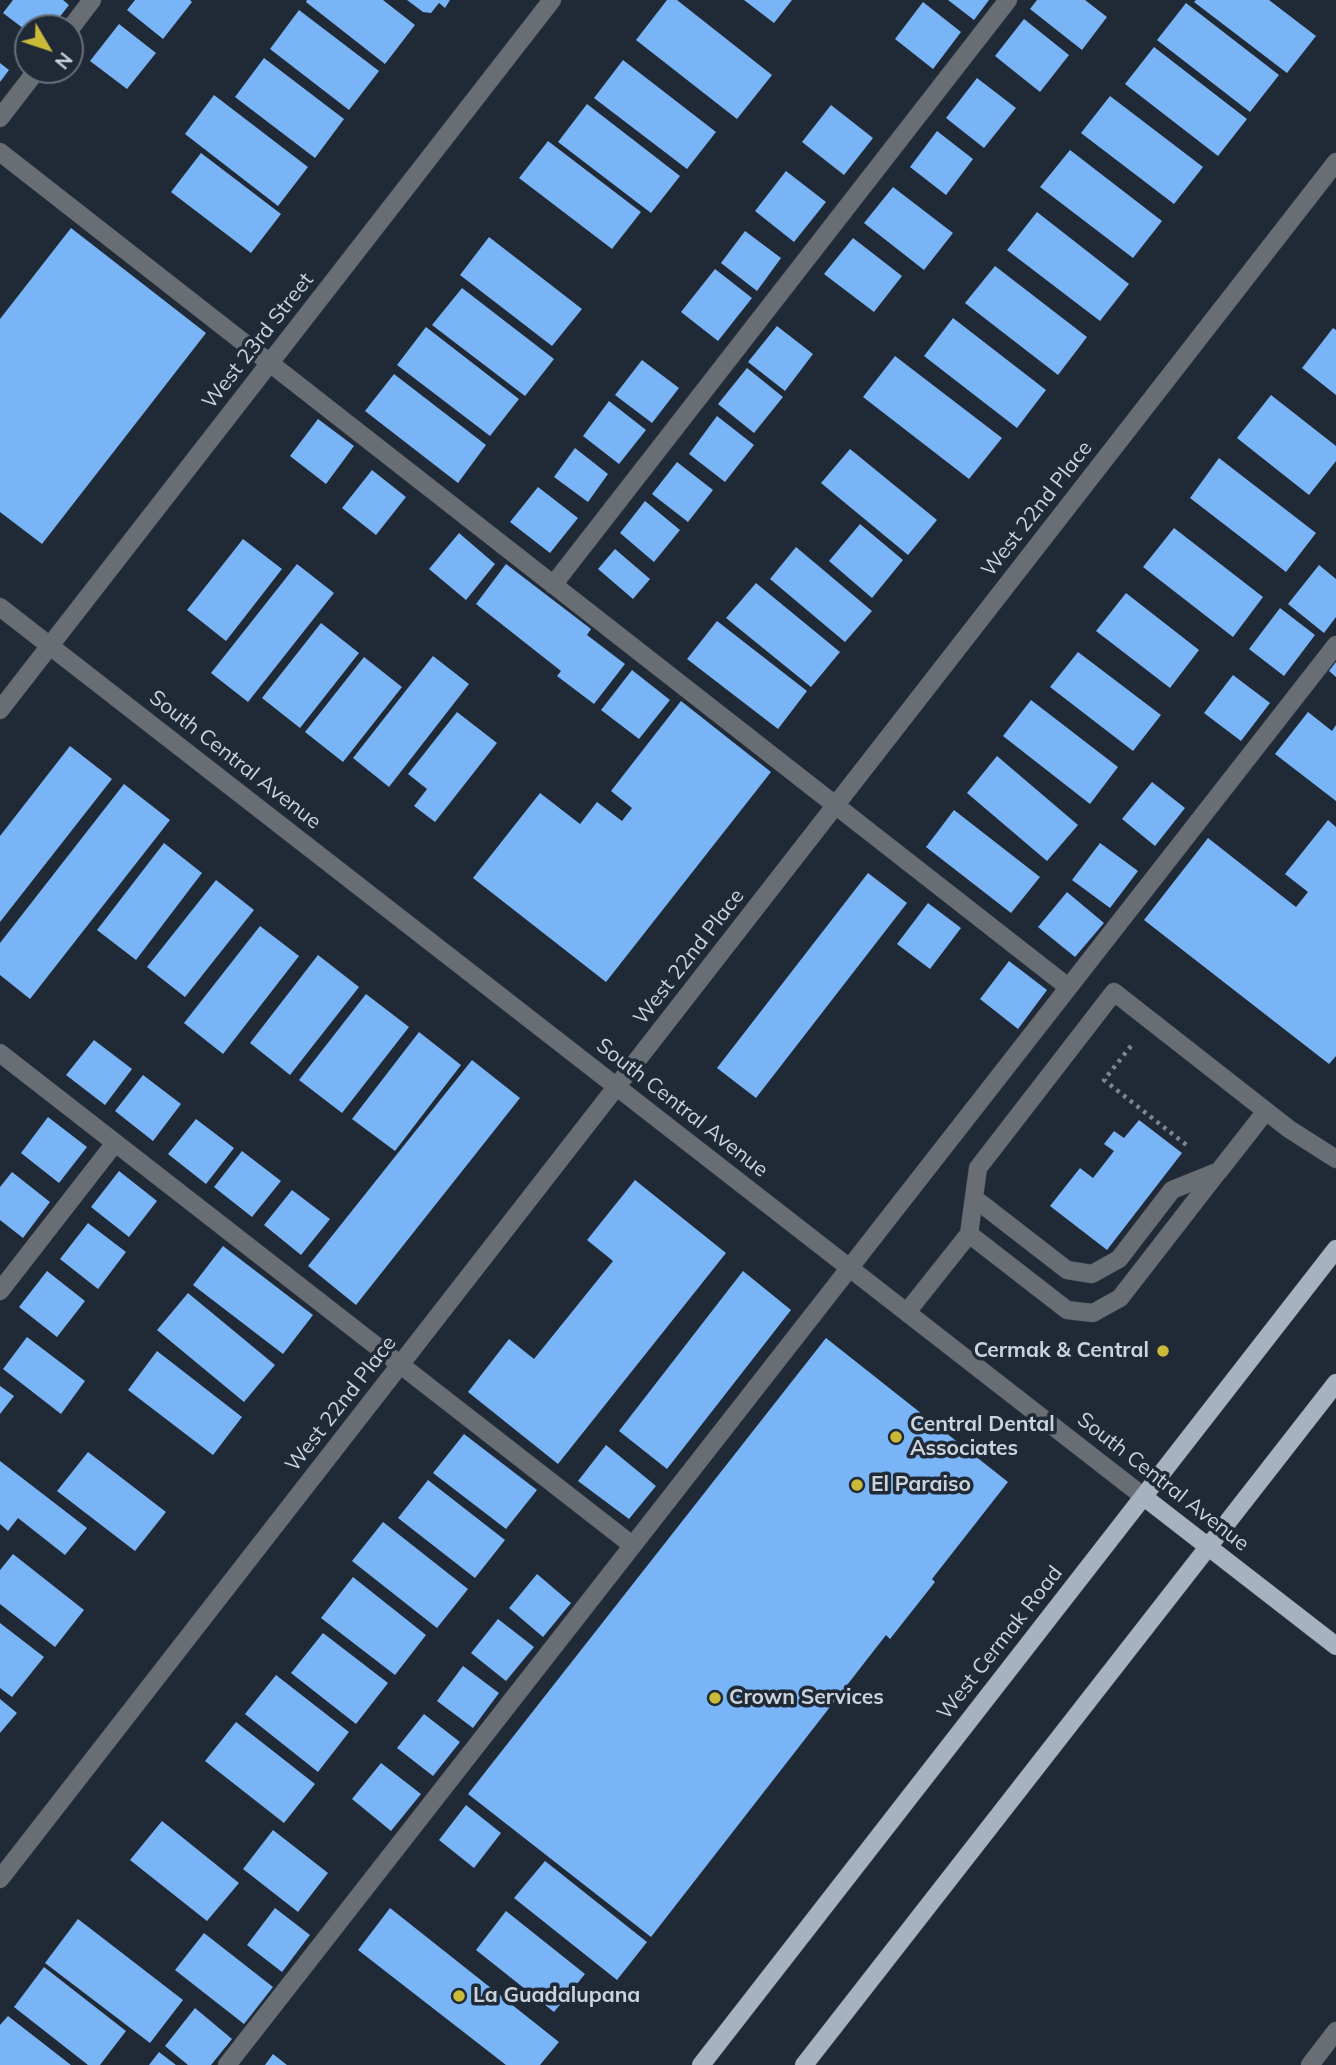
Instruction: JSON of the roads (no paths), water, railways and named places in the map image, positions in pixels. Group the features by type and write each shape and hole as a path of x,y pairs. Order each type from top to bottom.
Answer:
{"main road":[{"name":"West Cermak Road","path":"701,2065 1336,1249"},
{"path":"804,2065 1336,1383"},
{"name":"South Central Avenue","path":"1144,1497 1336,1646"}],"street":[{"path":"81,14 92,0"},
{"name":"West 23rd Street","path":"0,710 552,0"},
{"path":"553,585 1007,0"},
{"path":"0,118 26,84"},
{"path":"0,152 1068,987"},
{"name":"West 22nd Place","path":"0,1879 1336,162"},
{"name":"South Central Avenue","path":"0,607 1144,1497"},
{"path":"227,2065 1336,645"},
{"path":"907,1312 969,1234 978,1168 1114,992 1289,1129 1336,1159"},
{"path":"0,1053 632,1545"},
{"path":"969,1234 1067,1310 1093,1314 1120,1298 1266,1111"},
{"path":"0,1291 115,1143"},
{"path":"974,1198 1067,1270 1091,1274 1119,1259 1172,1191 1219,1171"},
{"path":"1310,2065 1336,2031"}],"place":[{"name":"Cermak & Central","path":"1163,1351"},
{"name":"Central Dental Associates","path":"896,1437"},
{"name":"El Paraiso","path":"857,1485"},
{"name":"Crown Services","path":"715,1698"},
{"name":"La Guadalupana","path":"459,1996"}]}
